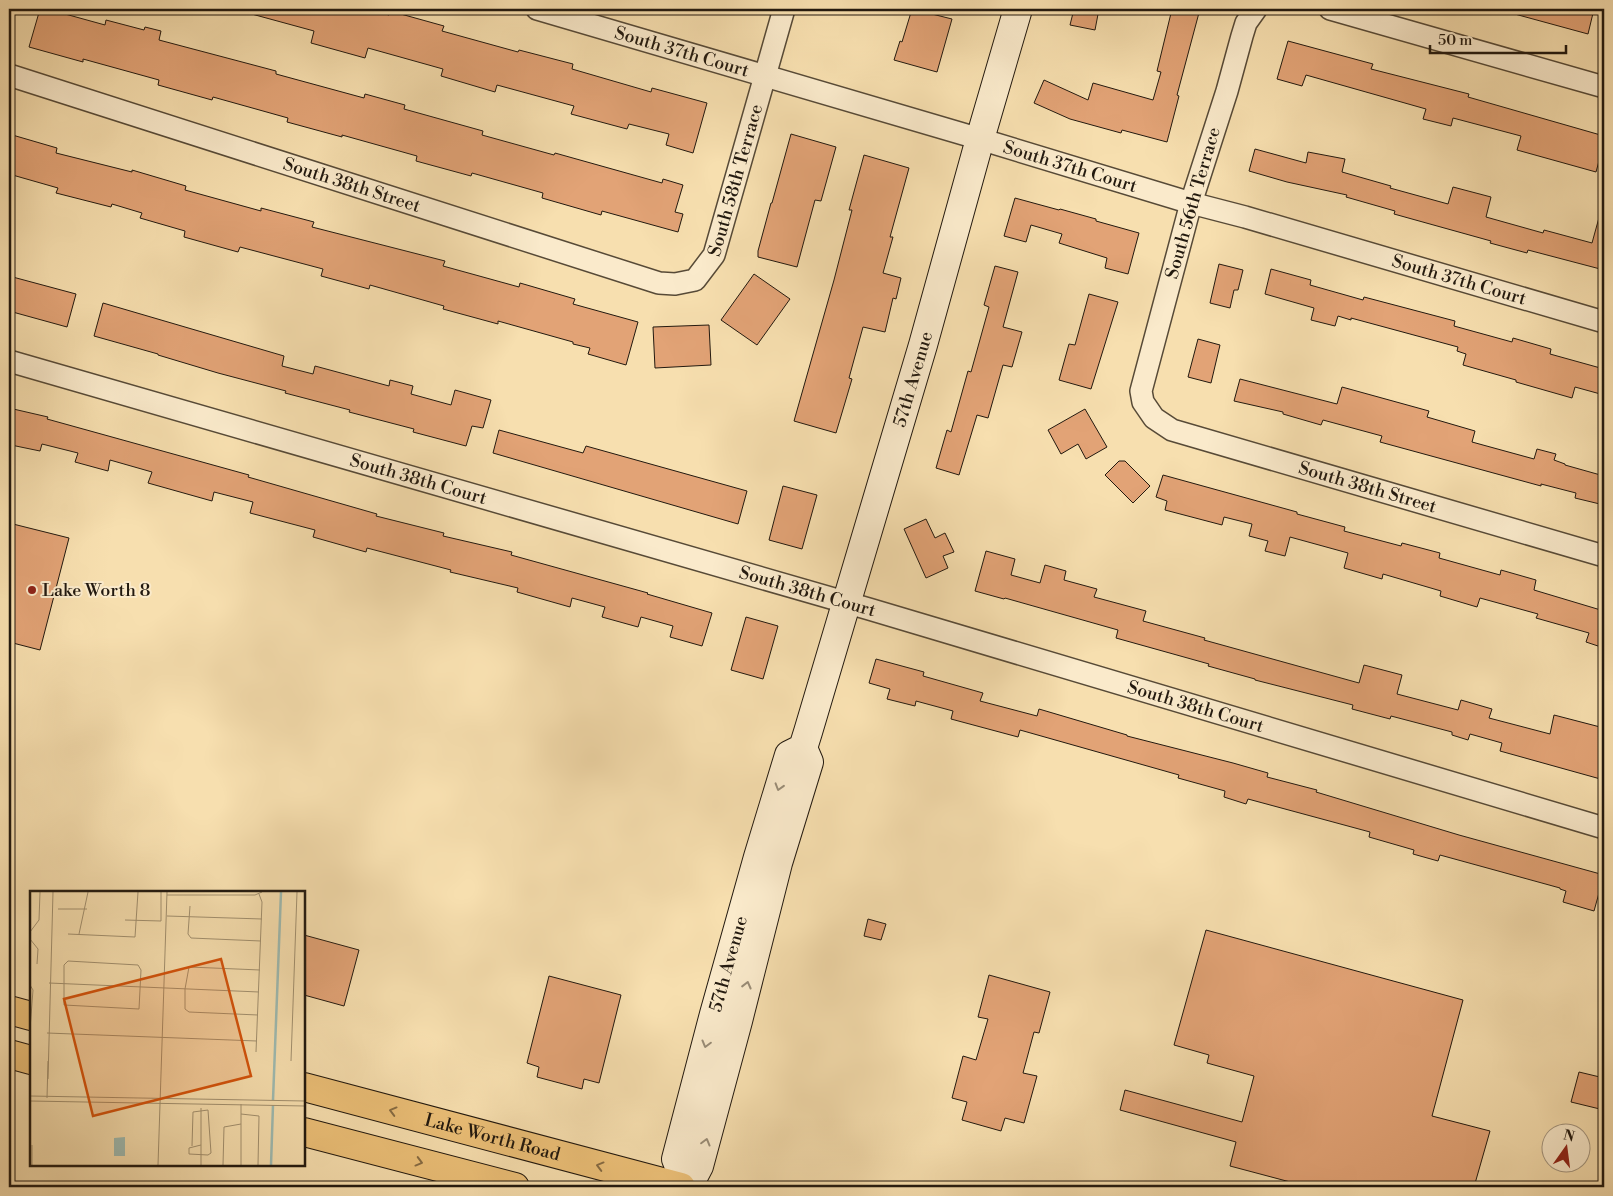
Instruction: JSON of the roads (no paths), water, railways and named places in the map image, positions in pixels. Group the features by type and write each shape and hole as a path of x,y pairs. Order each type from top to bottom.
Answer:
{"main road":[{"path":"9,1010 30,1016"},
{"path":"9,1037 30,1043"},
{"path":"9,1054 30,1060"},
{"name":"Lake Worth Road","path":"305,1087 681,1187"},
{"path":"305,1103 309,1105 350,1100"},
{"path":"305,1132 515,1187"}],"street":[{"name":"South 37th Court","path":"536,9 1192,203 1246,217 1604,322"},
{"name":"South 58th Terrace","path":"696,280 714,255 784,9"},
{"name":"57th Avenue","path":"688,1187 676,1159 711,1023 789,755 803,748 847,603 923,345 1018,9"},
{"name":"South 56th Terrace","path":"1143,402 1141,391 1192,203 1246,23 1256,9"},
{"path":"1330,9 1604,87"},
{"name":"South 38th Street","path":"9,75 659,283 675,284 696,280"},
{"name":"South 38th Court","path":"9,361 847,603 1604,828"},
{"name":"South 38th Street","path":"1143,402 1154,418 1172,430 1604,556"}],"place":[{"name":"Lake Worth 8","path":"32,590"}]}
